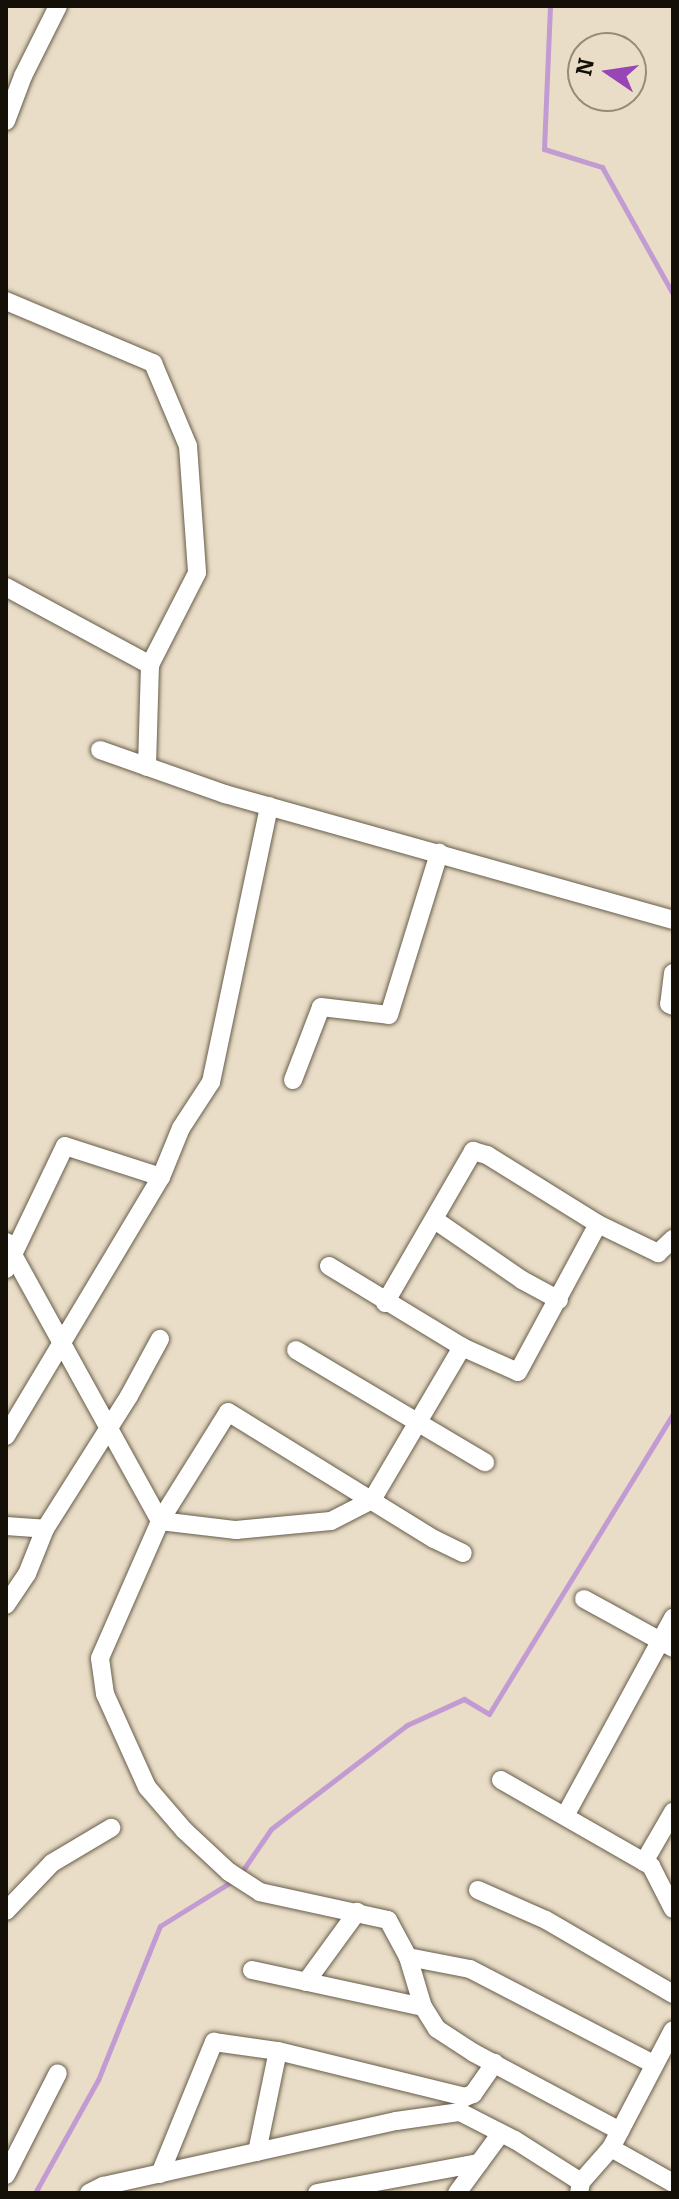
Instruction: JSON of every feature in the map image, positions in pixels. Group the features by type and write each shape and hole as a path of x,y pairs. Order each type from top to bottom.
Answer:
{"street":[{"path":"6,121 23,76 58,6"},
{"path":"6,301 153,363 188,446 197,573 150,665 147,767"},
{"path":"10,596 150,665"},
{"path":"100,750 269,806 673,920"},
{"path":"6,1436 161,1177 181,1128 211,1082 269,806"},
{"path":"293,1080 321,1007 389,1015 439,853"},
{"path":"673,973 669,1004 673,1006"},
{"path":"160,1521 107,1430 64,1343 9,1255 65,1146 161,1177"},
{"path":"385,1303 435,1220 466,1157 473,1151 487,1155 598,1224 658,1253 673,1239"},
{"path":"435,1220 522,1280 559,1300"},
{"path":"329,1266 385,1303 462,1347 518,1372 598,1224"},
{"path":"6,1605 27,1574 45,1529 160,1339"},
{"path":"160,1521 236,1530 331,1521 372,1500 462,1347"},
{"path":"296,1350 485,1462"},
{"path":"463,1553 228,1412 160,1521 100,1658 105,1694 147,1787 184,1830 229,1872 260,1892 357,1912 392,1923 408,1957 423,2007 437,2029 615,2140 673,2183"},
{"path":"6,1526 45,1529"},
{"path":"584,1599 667,1645"},
{"path":"565,1816 667,1645 673,1618"},
{"path":"501,1780 651,1866 673,1909"},
{"path":"644,1862 673,1812"},
{"path":"6,1911 52,1863 111,1828"},
{"path":"478,1890 546,1920 673,1994"},
{"path":"306,1982 357,1912"},
{"path":"408,1957 470,1969 653,2064"},
{"path":"252,1970 423,2007"},
{"path":"160,2174 210,2045 219,2040 278,2051 462,2104 580,2188 615,2140 673,2030"},
{"path":"257,2152 278,2051"},
{"path":"89,2193 103,2186 462,2104 495,2063"},
{"path":"6,2175 58,2073"},
{"path":"457,2193 501,2133"},
{"path":"317,2193 479,2163"}],"waterway":[{"path":"550,6 544,149 602,167 673,294"},
{"path":"241,1873 271,1829 407,1725 464,1699 489,1714 673,1414"},
{"path":"35,2193 98,2080 160,1926 234,1880"}]}
